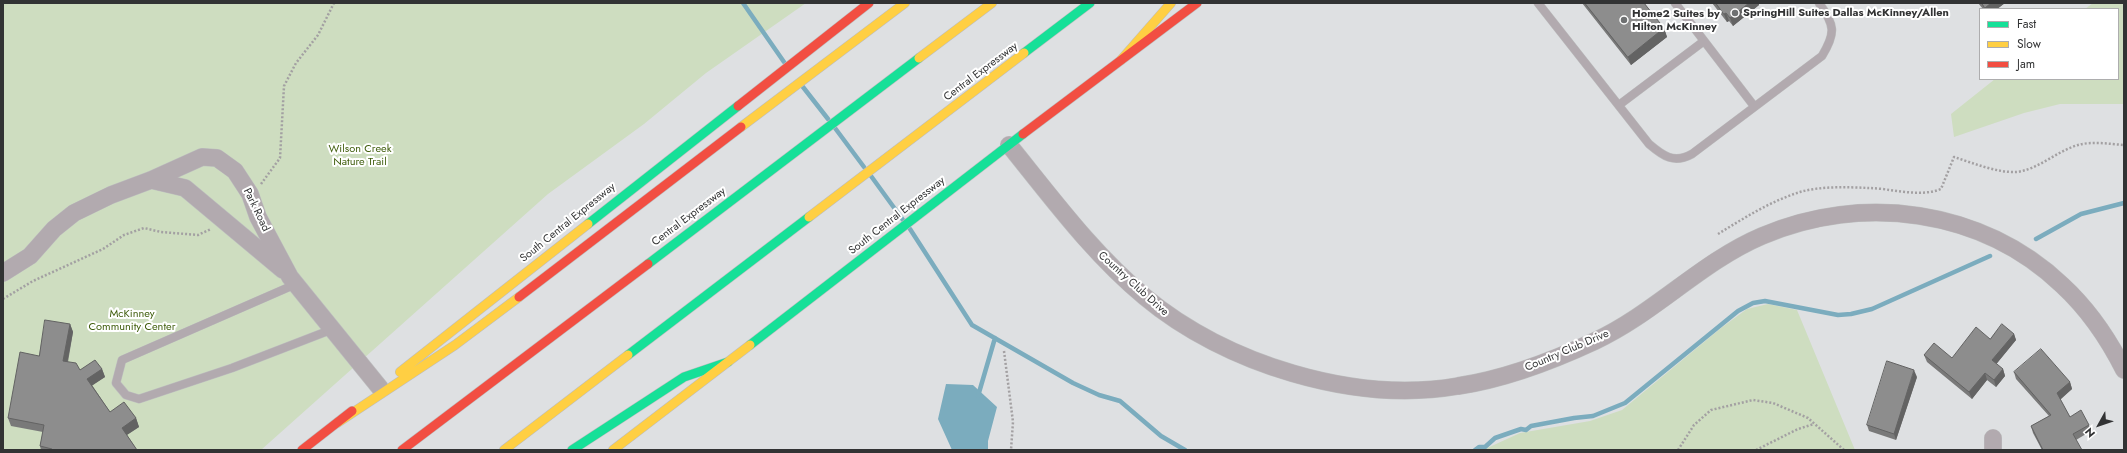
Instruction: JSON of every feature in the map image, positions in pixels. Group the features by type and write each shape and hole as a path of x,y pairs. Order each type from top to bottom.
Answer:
{"main road":[{"name":"South Central Expressway","path":"302,450 766,82 869,3"},
{"path":"337,423 455,345 904,3"},
{"name":"Central Expressway","path":"402,450 992,3"},
{"name":"Central Expressway","path":"504,450 1090,3"},
{"path":"1121,60 1171,3"},
{"name":"South Central Expressway","path":"613,450 1009,145 1197,3"},
{"path":"572,450 684,377 728,362"}],"street":[{"name":"Country Club Drive","path":"1009,145 1089,243 1115,270 1166,314 1190,330 1236,353 1258,362 1331,382 1371,390 1425,390 1458,386 1521,370 1599,339 1630,322 1717,260 1762,236 1793,224 1822,217 1848,213 1879,211 1910,213 1956,223 1985,234 2028,258 2060,282 2079,302 2105,336 2124,370"},
{"name":"Park Road","path":"3,273 30,256 54,229 74,213 111,195 151,180 202,157 217,158 235,172 250,194 258,217 293,280 380,388"},
{"path":"151,180 185,188 293,280"}],"lane":[{"path":"1538,3 1650,144 1659,152 1668,157 1680,159 1692,154 1822,56 1833,33 1832,23 1819,3"},
{"path":"1675,3 1754,106"},
{"path":"1619,105 1704,41"},
{"path":"293,280 122,360 116,383 126,394 139,399 232,368 333,329"}],"path":[{"path":"1718,234 1776,202 1802,192 1868,188 1934,192 1941,189 1954,158 2017,172 2042,163 2076,145 2124,145"},
{"path":"1004,351 1013,422 1011,450"},
{"path":"1678,450 1694,425 1711,410 1754,400 1773,403 1797,412 1814,424 1844,450"},
{"path":"1756,450 1798,429 1814,424"}],"green space":[{"name":"Wilson Creek Nature Trail","path":"3,3 806,3 706,73 644,124 548,194 261,450 3,450"},
{"path":"2093,3 2124,3 2124,104 2060,104 2024,113 1954,137 1951,114 1994,80 2119,80 2119,8 2086,8"},
{"path":"1768,304 1797,310 1855,450 1483,450 1520,433 1590,421 1622,410 1721,328 1747,309"}],"water":[{"path":"946,384 973,385 997,407 988,441 988,450 952,450 938,419"}],"building":[{"name":"Home2 Suites by Hilton McKinney","path":"1585,3 1644,3 1664,28 1628,57"},
{"path":"1716,3 1749,3 1730,18 1726,13 1724,14"},
{"path":"1982,3 1991,3 1985,8"},
{"path":"45,320 70,324 63,361 76,363 80,370 95,360 102,369 87,379 110,412 124,402 136,418 122,428 137,450 52,450 40,446 44,425 8,418 20,352 39,356"},
{"path":"2002,324 2014,334 1992,360 2003,369 1994,380 1985,373 1969,392 1924,355 1934,343 1952,358 1976,327 1990,339"},
{"path":"2041,349 2070,382 2057,393 2070,417 2081,410 2089,425 2073,434 2082,450 2043,450 2031,426 2051,415 2014,372"},
{"path":"1887,361 1914,370 1894,434 1867,425"}],"waterway":[{"path":"743,3 784,62"},
{"path":"803,87 828,119"},
{"path":"835,128 864,167"},
{"path":"871,176 903,220"},
{"path":"2036,239 2081,214 2124,203"},
{"path":"910,229 972,325 1073,383 1099,395 1120,401 1161,436 1185,450"},
{"path":"1475,450 1479,447 1485,447 1495,438 1521,429 1526,430 1531,426 1593,416 1625,403 1738,311 1753,303 1765,301 1838,315 1851,314 1872,309 1990,256"},
{"path":"978,396 995,338"}],"traffic: fast":[{"path":"1024,53 1090,3"},
{"path":"648,264 919,58"},
{"path":"588,224 738,106"},
{"path":"750,345 1023,134"},
{"path":"628,355 809,217"},
{"path":"572,450 684,377 728,362"}],"traffic: slow":[{"path":"741,127 905,3"},
{"path":"919,58 992,3"},
{"path":"1121,60 1171,3"},
{"path":"809,217 1024,53"},
{"path":"400,372 588,224"},
{"path":"337,423 455,345 519,297"},
{"path":"613,450 750,345"},
{"path":"504,450 628,355"}],"traffic: jam":[{"path":"738,106 869,3"},
{"path":"1023,134 1197,3"},
{"path":"519,297 741,127"},
{"path":"402,450 648,264"},
{"path":"302,450 352,411"}],"place":[{"name":"SpringHill Suites Dallas McKinney/Allen","path":"1735,13"},
{"name":"Home2 Suites by Hilton McKinney","path":"1624,20"}],"park label":[{"name":"McKinney Community Center","path":"132,320"}]}
